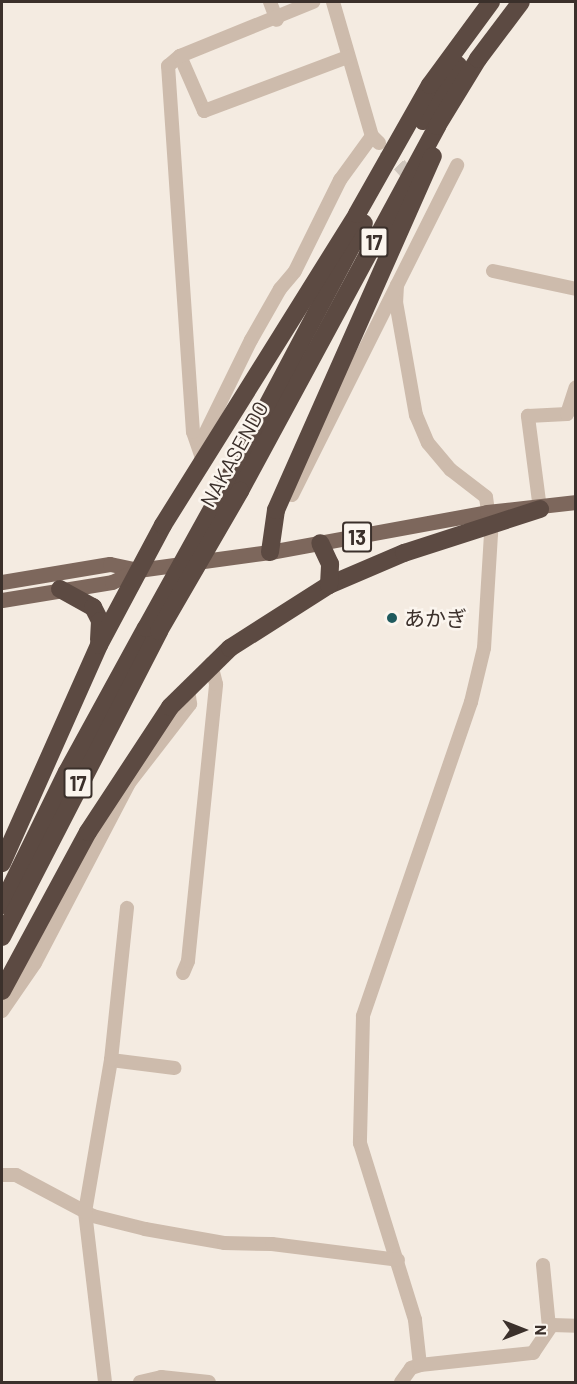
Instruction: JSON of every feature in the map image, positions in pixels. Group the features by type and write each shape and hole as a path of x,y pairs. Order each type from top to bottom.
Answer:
{"highway":[{"name":"17","path":"2,863 99,645 201,452 357,214 430,85 490,2"},
{"name":"NAKASENDO","path":"2,937 222,491 409,143 501,2"},
{"name":"NAKASENDO","path":"2,905 67,772 240,490 437,126 478,59 521,2"},
{"name":"17","path":"270,552 276,510 478,59"},
{"path":"2,991 88,832 170,707 211,664 230,648 328,585 488,519 540,509"},
{"path":"320,543 330,564 328,585"},
{"path":"60,589 83,599 97,613 99,645"}],"main road":[{"path":"540,509 576,502"},
{"name":"13","path":"2,600 112,582 138,570 488,519"},
{"name":"13","path":"2,582 110,564 138,570"}],"street":[{"path":"270,2 277,20"},
{"path":"201,452 194,432 166,72 168,66 180,56 277,20 314,2"},
{"path":"201,452 251,340 309,246 340,180 376,140 348,57 333,2"},
{"path":"180,56 204,111 348,57"},
{"path":"292,495 457,165"},
{"path":"426,195 438,206"},
{"path":"493,271 576,289"},
{"path":"397,285 396,302 416,415 428,444 451,470 486,496 488,519 484,648 471,702 363,1016 360,1143 415,1320 420,1365"},
{"path":"540,509 528,416 567,414 576,387"},
{"path":"183,973 188,961 216,684 211,664"},
{"path":"2,1011 35,963 129,783 190,704 188,688"},
{"path":"105,1383 85,1212 111,1060 127,908"},
{"path":"111,1060 174,1068"},
{"path":"2,1175 16,1174 85,1212 145,1229 224,1243 272,1244 398,1260"},
{"path":"401,1383 411,1368 420,1365 533,1353 539,1349 549,1328 543,1265"},
{"path":"549,1328 576,1326"},
{"path":"140,1383 161,1377 209,1383"}],"tunnel":[{"path":"385,149 414,181"}],"place":[{"name":"あかぎ","path":"392,618"}]}
